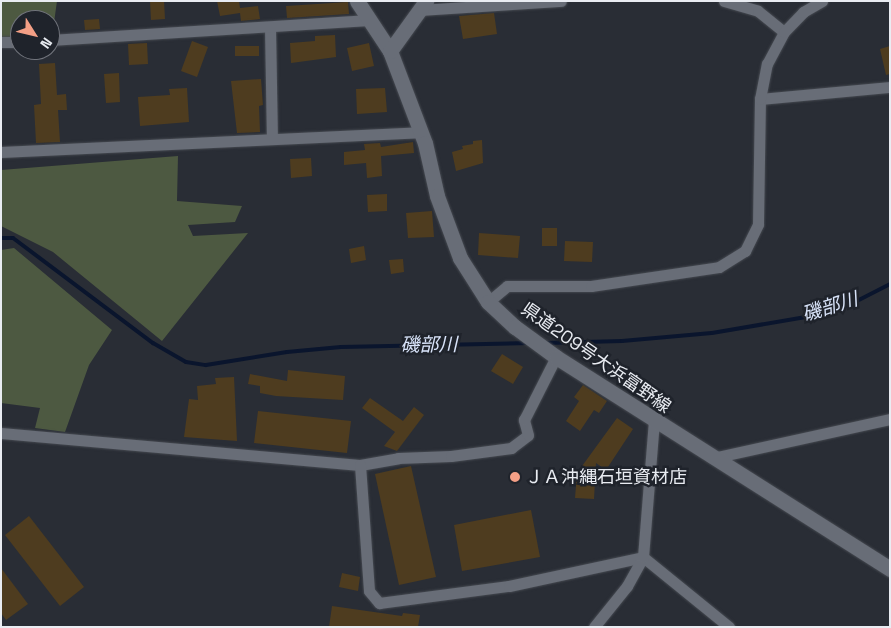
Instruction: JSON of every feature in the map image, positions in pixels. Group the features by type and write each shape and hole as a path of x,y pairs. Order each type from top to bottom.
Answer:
{"main road":[{"name":"県道209号大浜富野線","path":"357,1 390,51 420,132 438,196 460,258 488,302 515,327 556,357 654,421 890,569"},
{"path":"390,51 424,6"}],"street":[{"path":"424,6 561,1"},
{"path":"724,1 758,11 784,32"},
{"path":"488,302 496,292 519,284 591,286 719,266 733,260 754,238 758,224 760,99 767,64 784,32 803,12 822,1"},
{"path":"60,39 369,20"},
{"path":"270,27 272,139"},
{"path":"760,99 890,87"},
{"path":"1,152 420,132"},
{"path":"1,433 360,465 398,458 451,456 511,448 528,435 524,420 556,357"},
{"path":"713,458 890,419"},
{"path":"594,627 627,586 642,557 654,421"},
{"path":"360,465 369,591 379,603 510,586 642,557"},
{"path":"642,557 729,627"}],"green space":[{"path":"1,1 57,1 56,10 10,10 10,39 1,39"},
{"path":"178,156 177,201 242,206 235,222 188,225 193,236 248,233 162,341 53,252 1,226 1,170"},
{"path":"14,248 112,330 89,365 65,432 35,428 40,408 1,403 1,250"}],"building":[{"path":"150,1 164,1 165,19 151,20"},
{"path":"217,1 239,1 240,8 258,6 260,19 241,21 240,13 220,16"},
{"path":"348,2 349,14 287,18 286,6"},
{"path":"494,13 497,34 463,39 459,16"},
{"path":"99,19 100,29 85,30 84,20"},
{"path":"335,35 336,57 291,63 290,43 315,41 315,36"},
{"path":"192,41 208,47 197,77 181,71"},
{"path":"147,43 148,64 129,65 128,44"},
{"path":"369,43 374,66 352,71 347,48"},
{"path":"235,46 259,46 259,56 235,56"},
{"path":"890,46 890,74 886,75 880,49"},
{"path":"55,63 57,95 66,94 67,110 58,110 60,142 36,143 34,105 41,104 39,64"},
{"path":"119,73 120,102 106,103 104,74"},
{"path":"261,79 263,105 259,106 260,132 237,133 231,81"},
{"path":"187,88 189,122 140,126 138,97 170,95 169,89"},
{"path":"385,88 387,112 357,114 356,89"},
{"path":"482,140 483,163 456,171 452,152 463,149 462,146 473,144 473,141"},
{"path":"413,142 414,153 381,156 382,176 367,178 366,163 344,165 344,152 365,150 364,144 380,143 381,147"},
{"path":"311,158 312,176 291,178 290,159"},
{"path":"387,194 387,211 368,212 367,195"},
{"path":"432,211 434,237 408,238 406,213"},
{"path":"542,228 557,228 557,246 542,246"},
{"path":"479,233 520,236 518,258 478,255"},
{"path":"565,241 593,242 592,262 564,261"},
{"path":"364,246 366,260 351,263 349,249"},
{"path":"403,259 404,272 391,274 389,260"},
{"path":"502,354 523,367 513,384 491,371"},
{"path":"288,370 345,376 343,400 276,396 260,393 260,386 248,384 250,374 287,381"},
{"path":"234,377 237,441 184,437 189,399 198,400 197,386 216,384 215,378"},
{"path":"583,385 607,401 599,413 594,410 580,431 566,421 579,401 574,397"},
{"path":"370,398 403,421 414,407 424,415 397,451 384,446 395,432 362,408"},
{"path":"258,411 351,421 347,453 254,443"},
{"path":"617,418 633,429 606,470 596,463 594,499 575,498 577,473"},
{"path":"411,466 436,577 399,585 375,474"},
{"path":"531,510 540,557 462,571 454,525"},
{"path":"29,516 84,587 60,606 5,535"},
{"path":"1,568 28,604 6,620 1,613"},
{"path":"342,573 360,577 358,591 339,587"},
{"path":"332,606 402,616 403,613 420,615 418,627 329,627"}],"waterway":[{"name":"磯部川","path":"1,238 13,238 153,343 186,362 206,365 287,352 341,347 529,343"},
{"name":"磯部川","path":"546,343 622,341 712,333 817,315 851,304 890,284"}],"place":[{"name":"ＪＡ沖縄石垣資材店","path":"515,477"}]}
